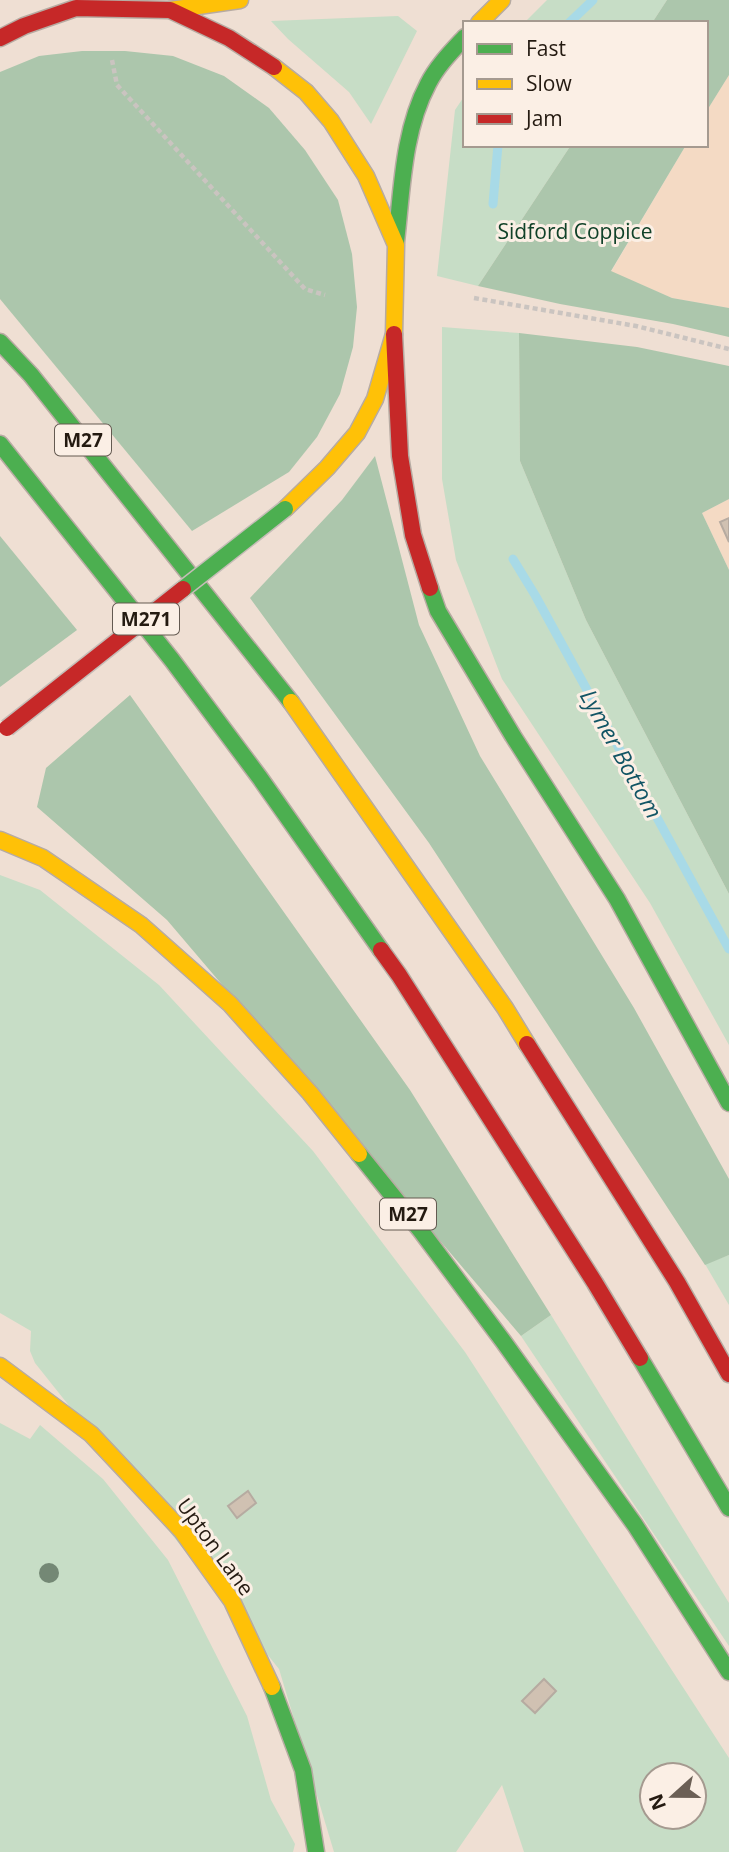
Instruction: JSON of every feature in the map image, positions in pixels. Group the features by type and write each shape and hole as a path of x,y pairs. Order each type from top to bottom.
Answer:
{"main road":[{"name":"M271","path":"0,38 24,26 76,8 170,10 240,0"},
{"path":"481,21 502,0"},
{"path":"48,4 76,8"},
{"name":"M271","path":"170,10 229,38 279,70 306,92 331,121 366,176 396,244"},
{"name":"M271","path":"4,730 285,509 327,468 356,433 375,399 394,334 396,244 406,161 421,101 435,72 463,39"},
{"path":"394,334 400,456 413,535 438,611 513,736 617,899 729,1103"},
{"name":"M27","path":"0,342 31,376 295,707 505,1008 677,1282 729,1374"},
{"path":"0,444 172,660 260,778 399,975 595,1283 729,1508"},
{"name":"M27","path":"0,841 43,858 141,925 230,1004 310,1093 421,1231 511,1352 635,1525 729,1672"},
{"name":"Upton Lane","path":"0,1366 91,1434 182,1531 232,1601 268,1680 303,1770 316,1852"}],"path":[{"path":"112,60 117,85 305,289 325,295"},
{"path":"474,298 636,326 729,349"}],"shaded area":[{"path":"729,75 729,308 672,298 611,272 685,147 708,147 708,109"},
{"path":"729,499 729,570 702,513"}],"green space":[{"path":"547,0 667,0 653,21 526,21"},
{"path":"667,0 729,0 729,75 708,109 708,21 653,21"},
{"path":"398,16 417,31 371,124 349,92 271,21"},
{"path":"82,51 125,51 173,56 224,76 269,108 305,150 338,200 352,254 357,307 353,347 340,394 317,437 289,472 192,531 0,299 0,72 39,56"},
{"path":"463,98 463,147 570,147 478,286 437,276 455,110"},
{"name":"Sidford Coppice","path":"570,147 685,147 611,271 672,298 729,308 729,337 673,324 478,286"},
{"path":"442,327 519,333 520,461 586,620 729,894 729,1045 650,903 502,679 456,560 442,479"},
{"path":"519,333 637,347 729,366 729,499 702,513 729,570 729,894 586,620 520,461"},
{"path":"375,456 419,625 480,756 634,1008 729,1179 729,1255 705,1265 429,843 250,598 342,500"},
{"path":"0,536 77,630 0,687"},
{"path":"130,695 410,1090 551,1315 521,1336 167,920 37,807 46,768"},
{"path":"0,875 40,890 159,985 313,1151 465,1352 729,1758 729,1852 524,1852 502,1785 456,1852 334,1852 279,1669 35,1363 30,1351 31,1331 0,1313"},
{"path":"729,1255 729,1305 705,1264"},
{"path":"551,1315 729,1603 729,1646 521,1336"},
{"path":"0,1423 30,1439 40,1425 103,1479 168,1560 247,1716 271,1800 295,1844 293,1852 0,1852"}],"building":[{"path":"729,518 729,542 720,522"},
{"path":"248,1491 256,1503 237,1518 228,1506"},
{"path":"544,1679 556,1691 535,1713 522,1701"}],"waterway":[{"name":"Lymer Bottom","path":"571,21 593,0"},
{"name":"Lymer Bottom","path":"493,204 498,147"},
{"name":"Lymer Bottom","path":"513,559 729,949"}],"traffic: fast":[{"path":"396,242 405,161 413,121 428,84 463,39"},
{"path":"0,342 31,375 291,702"},
{"path":"0,444 172,660 260,778 381,950"},
{"path":"183,589 285,509"},
{"path":"430,588 438,611 513,736 617,899 729,1103"},
{"path":"359,1154 421,1231 503,1341 635,1525 729,1672"},
{"path":"640,1358 729,1508"},
{"path":"272,1687 303,1770 316,1852"}],"traffic: slow":[{"path":"170,10 240,0"},
{"path":"481,21 502,0"},
{"path":"274,67 306,92 331,121 366,176 396,245 394,334 375,399 357,433 327,468 285,509"},
{"path":"291,702 505,1008 527,1044"},
{"path":"0,840 43,858 141,925 230,1004 310,1093 359,1154"},
{"path":"0,1366 91,1434 182,1531 232,1601 272,1687"}],"traffic: jam":[{"path":"0,38 24,26 76,8 170,10 229,38 274,67"},
{"path":"394,334 400,456 413,535 430,588"},
{"path":"7,728 183,589"},
{"path":"381,950 595,1283 640,1358"},
{"path":"527,1044 677,1282 729,1374"}]}
